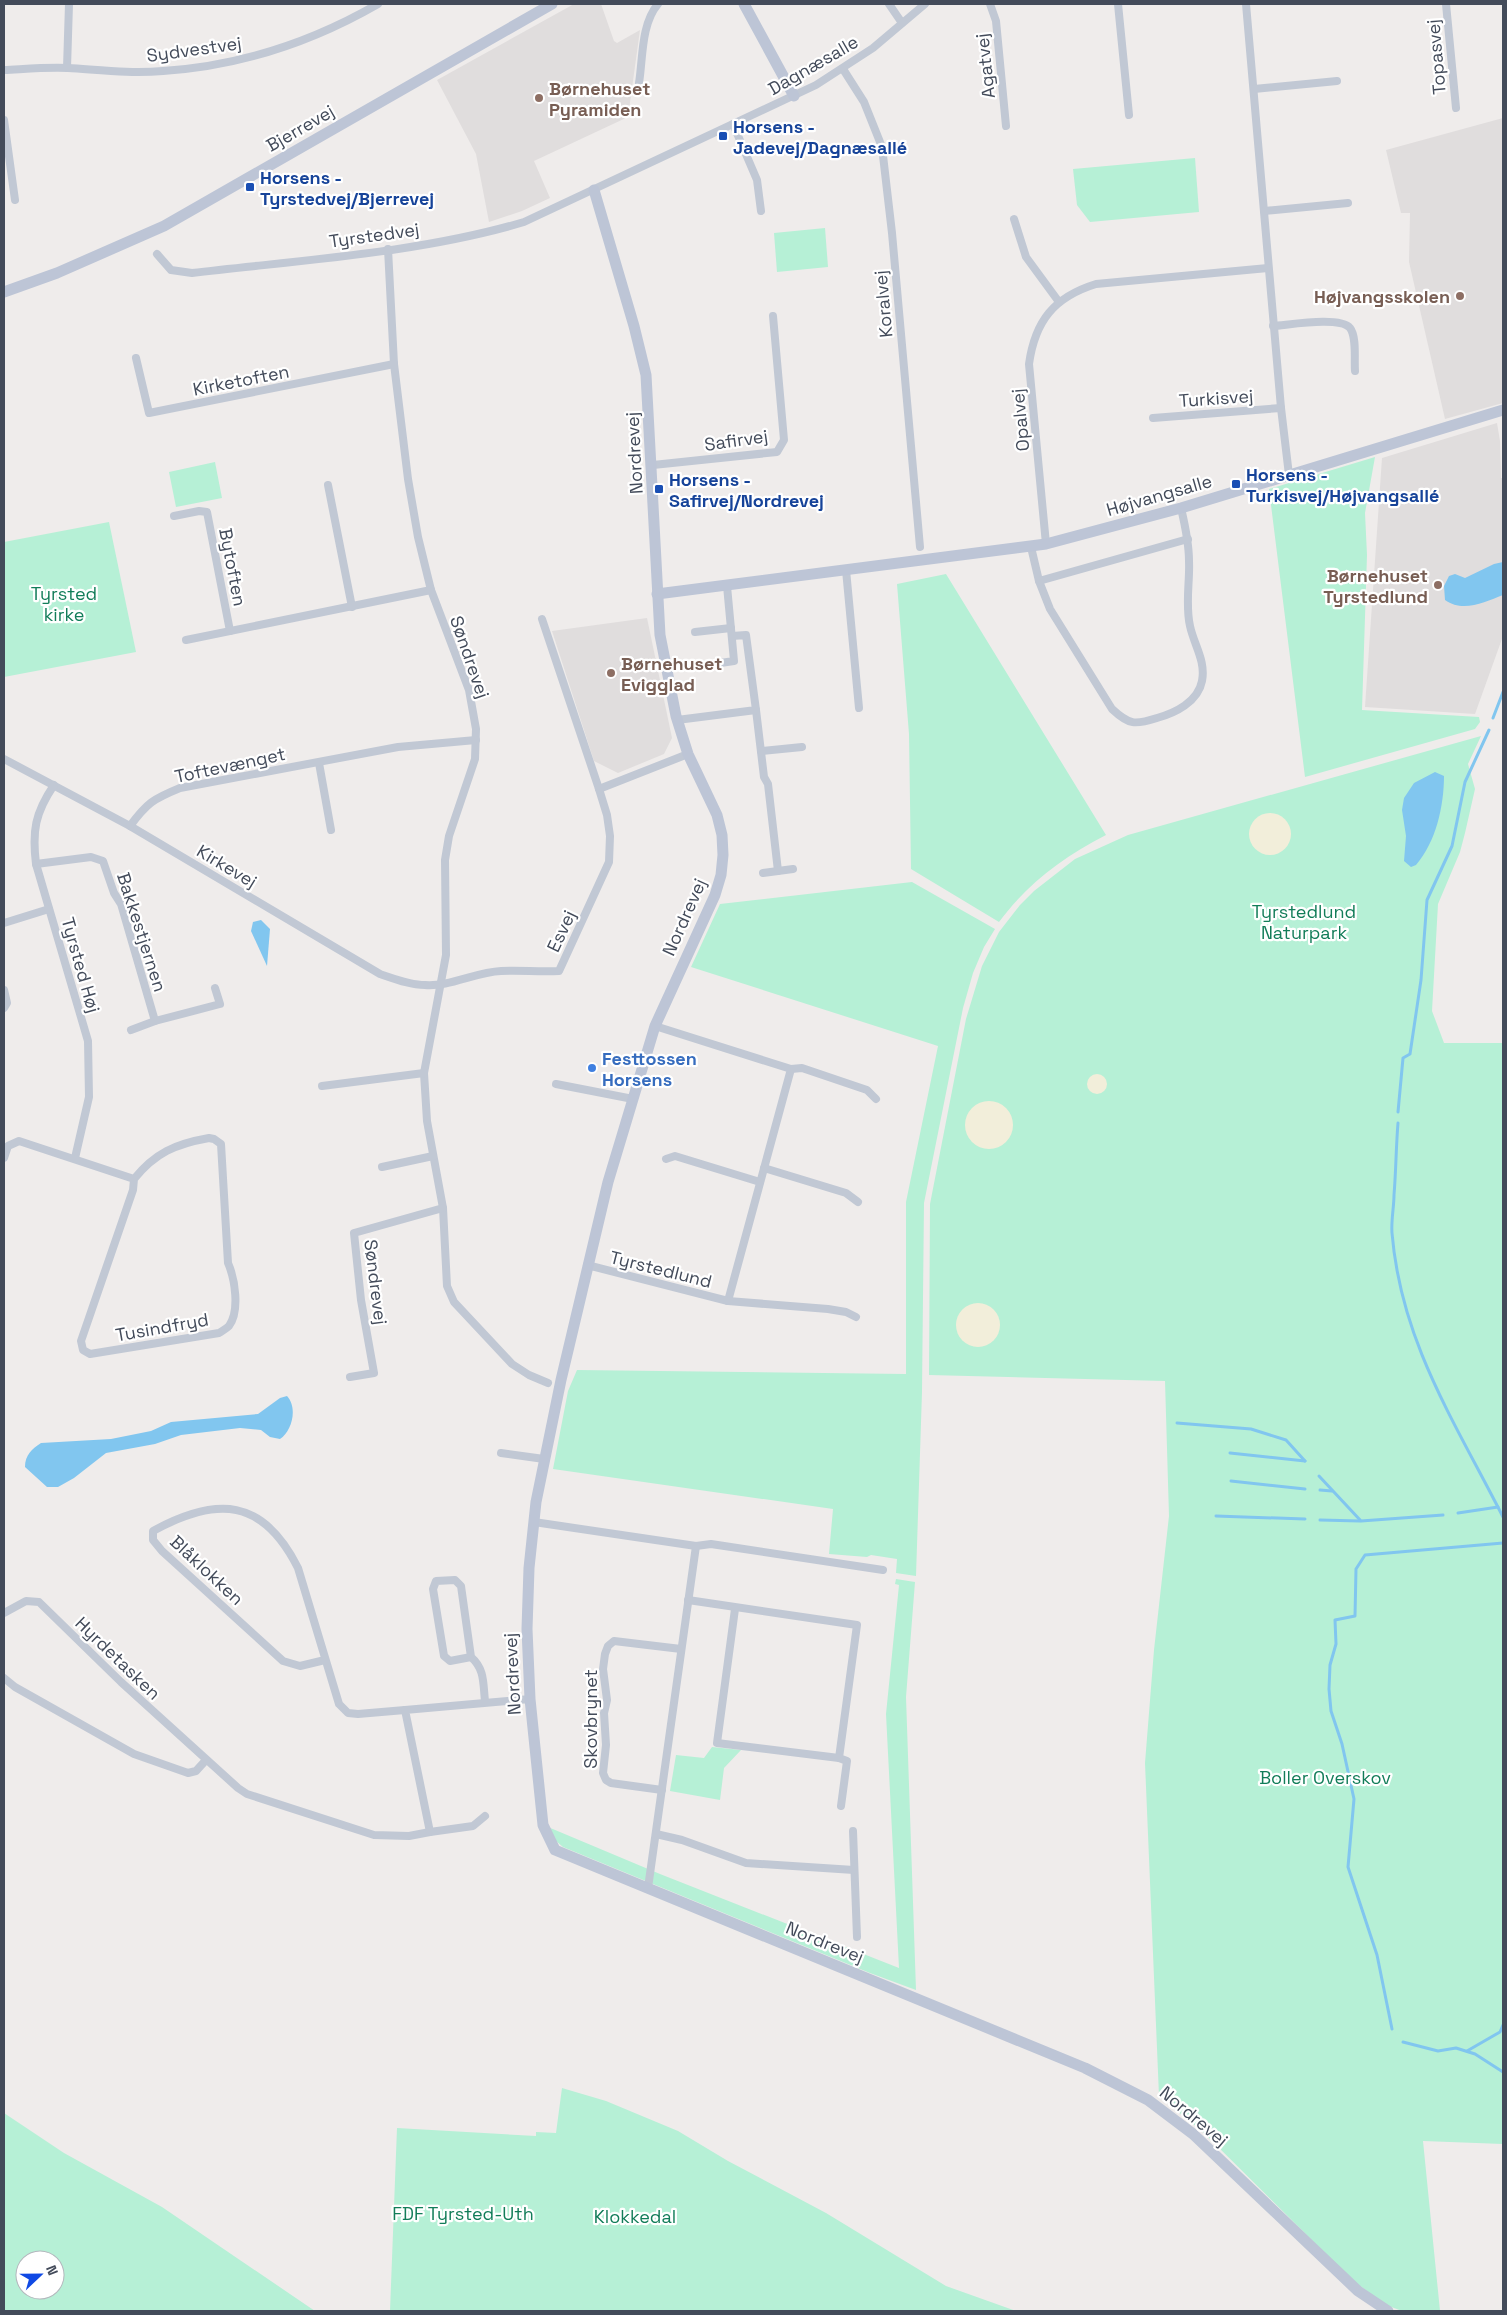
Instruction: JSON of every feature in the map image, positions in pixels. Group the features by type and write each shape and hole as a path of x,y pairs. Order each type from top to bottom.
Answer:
{"street":[{"path":"68,68 69,4"},
{"name":"Sydvestvej","path":"4,70 68,68 117,72 163,72 214,64 265,53 316,36 378,4"},
{"name":"Bjerrevej","path":"4,292 57,273 164,226 552,4"},
{"path":"639,83 648,23 651,12 658,4"},
{"path":"744,4 794,96"},
{"path":"889,4 902,23"},
{"name":"Dagnæsalle","path":"594,190 794,96 843,69 873,48 925,4"},
{"name":"Agatvej","path":"990,4 996,21 1006,126"},
{"path":"1118,4 1129,114"},
{"name":"Turkisvej","path":"1246,4 1273,326 1289,475"},
{"name":"Topasvej","path":"1446,4 1456,108"},
{"name":"Koralvej","path":"843,69 864,102 882,147 892,233 920,547"},
{"path":"1254,89 1337,81"},
{"path":"4,120 15,200"},
{"path":"733,124 757,180 761,211"},
{"name":"Tyrstedvej","path":"157,254 171,270 192,273 388,249 487,233 524,222 594,190"},
{"name":"Nordrevej","path":"594,190 646,375 653,465 657,594 662,649 677,720 688,754 717,815 722,835 723,855 721,876 715,895 655,1026 608,1182 587,1266 544,1459 529,1568 527,1629 530,1699 543,1825 549,1840 556,1850 1076,2064 1148,2100 1193,2134 1358,2291 1388,2311"},
{"path":"1264,211 1348,203"},
{"path":"1014,219 1026,257 1059,302"},
{"name":"Søndrevej","path":"388,249 394,364 408,479 418,537 431,590 449,642 469,690 476,740 475,759 449,836 445,860 446,955 439,984 424,1073 427,1121 443,1208 445,1269 448,1286 454,1302 512,1364 529,1375 548,1383"},
{"name":"Opalvej","path":"1046,544 1029,364 1032,343 1041,322 1059,302 1076,290 1096,284 1268,268"},
{"name":"Safirvej","path":"653,465 777,452 784,440 773,316"},
{"path":"1273,326 1339,321 1350,328 1353,336 1355,371"},
{"name":"Kirketoften","path":"136,358 149,413 394,364"},
{"name":"Turkisvej","path":"1153,418 1281,408"},
{"name":"Højvangsalle","path":"657,594 1046,544 1181,508 1503,410"},
{"path":"328,485 352,607"},
{"path":"1031,547 1039,581 1050,609 1112,709 1125,721 1136,724 1148,721 1176,711 1189,703 1196,695 1202,682 1203,664 1190,626 1187,604 1188,539 1181,508"},
{"name":"Bytoften","path":"174,516 198,511 207,512 230,632"},
{"path":"1039,581 1188,539"},
{"path":"846,570 859,708"},
{"path":"700,666 734,661 727,586"},
{"name":"Bytoften","path":"186,640 431,590"},
{"name":"Esvej","path":"439,984 474,974 501,971 559,971 609,862 610,836 607,815 542,618"},
{"path":"695,632 731,628"},
{"path":"732,636 746,635 764,777 768,784 778,871"},
{"path":"677,720 756,710"},
{"name":"Toftevænget","path":"130,826 144,807 156,798 180,788 398,746 476,740"},
{"path":"761,751 802,746"},
{"path":"599,789 688,754"},
{"name":"Kirkevej","path":"4,759 130,826 380,974 425,986 439,984"},
{"path":"319,762 331,830"},
{"name":"Tyrsted Høj","path":"54,785 43,801 36,819 33,839 36,864 88,1041 89,1097 75,1158"},
{"name":"Bakkestjernen","path":"36,864 91,857 101,858 114,893 121,904 154,1021"},
{"path":"763,873 793,870"},
{"path":"4,923 49,909"},
{"path":"131,1030 154,1021 220,1004 215,988"},
{"path":"4,990 7,1002 4,1008"},
{"path":"655,1026 791,1068 802,1068 867,1090 876,1099"},
{"name":"Tyrstedlund","path":"728,1301 791,1068"},
{"path":"322,1086 424,1073"},
{"path":"556,1084 633,1099"},
{"name":"Tusindfryd","path":"208,1138 214,1139 221,1144 228,1263 232,1272 234,1297 232,1318 228,1327 219,1333 90,1354 84,1350 82,1340 133,1190 134,1179 147,1162 167,1150 208,1138"},
{"path":"4,1158 8,1146 19,1141 134,1179"},
{"path":"382,1167 433,1156"},
{"path":"666,1159 675,1156 760,1182"},
{"path":"764,1168 846,1193 858,1202"},
{"name":"Søndrevej","path":"350,1377 374,1373 362,1300 354,1233 443,1208"},
{"name":"Tyrstedlund","path":"587,1266 728,1301 828,1309 846,1312 856,1317"},
{"path":"501,1453 544,1459"},
{"name":"Blåklokken","path":"325,1660 300,1666 283,1662 162,1551 153,1540 153,1531 192,1512 217,1508 238,1509 261,1521 277,1534 289,1549 298,1568 339,1704 348,1713 358,1714 404,1710"},
{"path":"534,1522 696,1546 711,1544 883,1570"},
{"path":"648,1888 696,1546"},
{"path":"471,1657 450,1661 444,1656 433,1589 436,1582 455,1580 461,1586 471,1657 478,1663 482,1671 485,1701"},
{"path":"688,1600 736,1609 746,1608 857,1625 839,1758"},
{"name":"Hyrdetasken","path":"4,1613 26,1601 38,1602 121,1682 206,1760 247,1794 374,1835 409,1836 474,1826 485,1816"},
{"path":"736,1609 717,1743 839,1758 847,1761 841,1806"},
{"name":"Skovbrynet","path":"662,1790 611,1783 606,1780 603,1773 606,1745 604,1713 606,1687 603,1669 605,1654 608,1646 614,1641 681,1650"},
{"path":"4,1678 15,1687 134,1754 188,1773 196,1771 206,1760"},
{"path":"430,1832 404,1710 485,1701 530,1699"},
{"path":"852,1831 857,1937"},
{"path":"656,1834 682,1840 746,1863 854,1870"}],"shaded area":[{"name":"Børnehuset Pyramiden","path":"574,4 601,4 614,41 617,43 640,30 628,117 534,161 550,198 522,211 489,222 476,154 437,80"},
{"name":"Højvangsskolen","path":"1503,118 1503,403 1445,419 1409,262 1410,213 1401,213 1386,150"},
{"name":"Børnehuset Tyrstedlund","path":"1497,423 1500,441 1501,478 1503,478 1503,636 1475,714 1365,707 1382,458"},
{"name":"Børnehuset Evigglad","path":"647,618 672,738 664,754 618,773 594,761 552,631"}],"green space":[{"path":"1195,158 1199,212 1090,222 1077,205 1073,169"},
{"path":"825,228 828,267 777,272 774,233"},
{"path":"1375,457 1365,513 1367,555 1362,710 1479,717 1480,722 1475,729 1305,777 1269,489"},
{"path":"215,462 222,498 176,507 169,472"},
{"name":"Tyrsted kirke","path":"109,522 136,652 4,677 4,542"},
{"path":"946,574 1106,835 1047,872 1022,895 999,922 911,869 909,734 897,584"},
{"name":"Boller Overskov","path":"1481,736 1468,764 1475,789 1465,833 1460,852 1438,904 1432,1011 1444,1043 1503,1043 1503,2144 1423,2141 1440,2311 1402,2311 1386,2305 1352,2280 1203,2132 1159,2096 1145,1763 1154,1650 1169,1516 1165,1381 929,1375 930,1204 966,1019 982,966 999,932 1020,905 1034,891 1075,859 1128,835"},
{"path":"912,882 995,929 984,947 973,973 963,1008 924,1203 922,1392 916,1576 896,1573 897,1559 871,1555 867,1557 829,1554 833,1509 553,1469 568,1391 577,1370 906,1374 906,1202 938,1046 691,967 720,904"},
{"path":"896,1579 915,1582 906,1697 916,1990 870,1973 563,1847 556,1841 548,1827 660,1874 899,1968 886,1714 899,1585 895,1584"},
{"path":"712,1747 741,1750 724,1768 720,1800 670,1791 676,1755 704,1758"},
{"name":"Klokkedal","path":"562,2088 606,2101 678,2131 728,2161 826,2213 946,2286 1016,2311 390,2311 397,2128 536,2136 536,2132 556,2133"},
{"path":"4,2113 64,2153 162,2207 315,2311 4,2311"}],"sand":[{"path":"1270,813 1285,819 1291,834 1285,849 1270,855 1255,849 1249,834 1255,819"},
{"path":"1097,1074 1104,1077 1107,1084 1104,1091 1097,1094 1090,1091 1087,1084 1090,1077"},
{"path":"984,1101 994,1101 1003,1105 1009,1111 1012,1116 1012,1134 1003,1145 994,1149 984,1149 975,1145 969,1139 965,1130 965,1120 969,1111 975,1105"},
{"path":"978,1303 990,1307 996,1313 1000,1325 996,1337 990,1343 978,1347 966,1343 960,1337 956,1325 960,1313 966,1307"}],"water":[{"path":"1503,562 1503,595 1467,606 1459,606 1445,600 1444,586 1449,576 1455,574 1465,578 1494,564"},
{"path":"1435,772 1444,776 1438,823 1423,856 1416,865 1411,867 1404,861 1406,836 1402,810 1404,798 1414,783"},
{"path":"261,920 270,929 267,966 251,931 253,922"},
{"path":"287,1396 293,1413 288,1431 280,1439 270,1437 261,1430 240,1428 181,1435 155,1444 106,1453 74,1478 58,1487 47,1487 25,1467 26,1459 30,1453 41,1443 111,1439 151,1431 171,1422 258,1414 280,1398"}],"waterway":[{"path":"1493,718 1503,692"},
{"path":"1398,1112 1403,1058 1410,1054 1421,980 1427,900 1452,846 1465,782 1489,730"},
{"path":"1398,1123 1392,1233 1397,1273 1406,1310 1418,1346 1433,1380 1503,1517"},
{"path":"1177,1423 1251,1429 1286,1440 1305,1461"},
{"path":"1230,1453 1305,1461"},
{"path":"1319,1476 1361,1521 1443,1515"},
{"path":"1231,1481 1305,1489"},
{"path":"1320,1490 1332,1491"},
{"path":"1458,1513 1498,1507"},
{"path":"1216,1516 1305,1519"},
{"path":"1320,1520 1360,1521"},
{"path":"1392,2029 1377,1955 1348,1867 1354,1799 1342,1744 1331,1711 1329,1689 1330,1665 1336,1644 1335,1620 1355,1616 1356,1569 1365,1555 1503,1543"},
{"path":"1467,2051 1500,2032 1503,2025"},
{"path":"1403,2042 1438,2051 1456,2048 1475,2054 1503,2072"}],"place":[{"name":"Børnehuset Pyramiden","path":"539,98"},
{"name":"Horsens - Jadevej/Dagnæsallé","path":"723,136"},
{"name":"Horsens - Tyrstedvej/Bjerrevej","path":"250,187"},
{"name":"Højvangsskolen","path":"1460,296"},
{"name":"Horsens - Turkisvej/Højvangsallé","path":"1236,484"},
{"name":"Horsens - Safirvej/Nordrevej","path":"659,489"},
{"name":"Børnehuset Tyrstedlund","path":"1438,585"},
{"name":"Børnehuset Evigglad","path":"611,673"},
{"name":"Festtossen Horsens","path":"592,1068"}],"park label":[{"name":"Tyrstedlund Naturpark","path":"1304,921"},
{"name":"FDF Tyrsted-Uth","path":"463,2213"}]}
